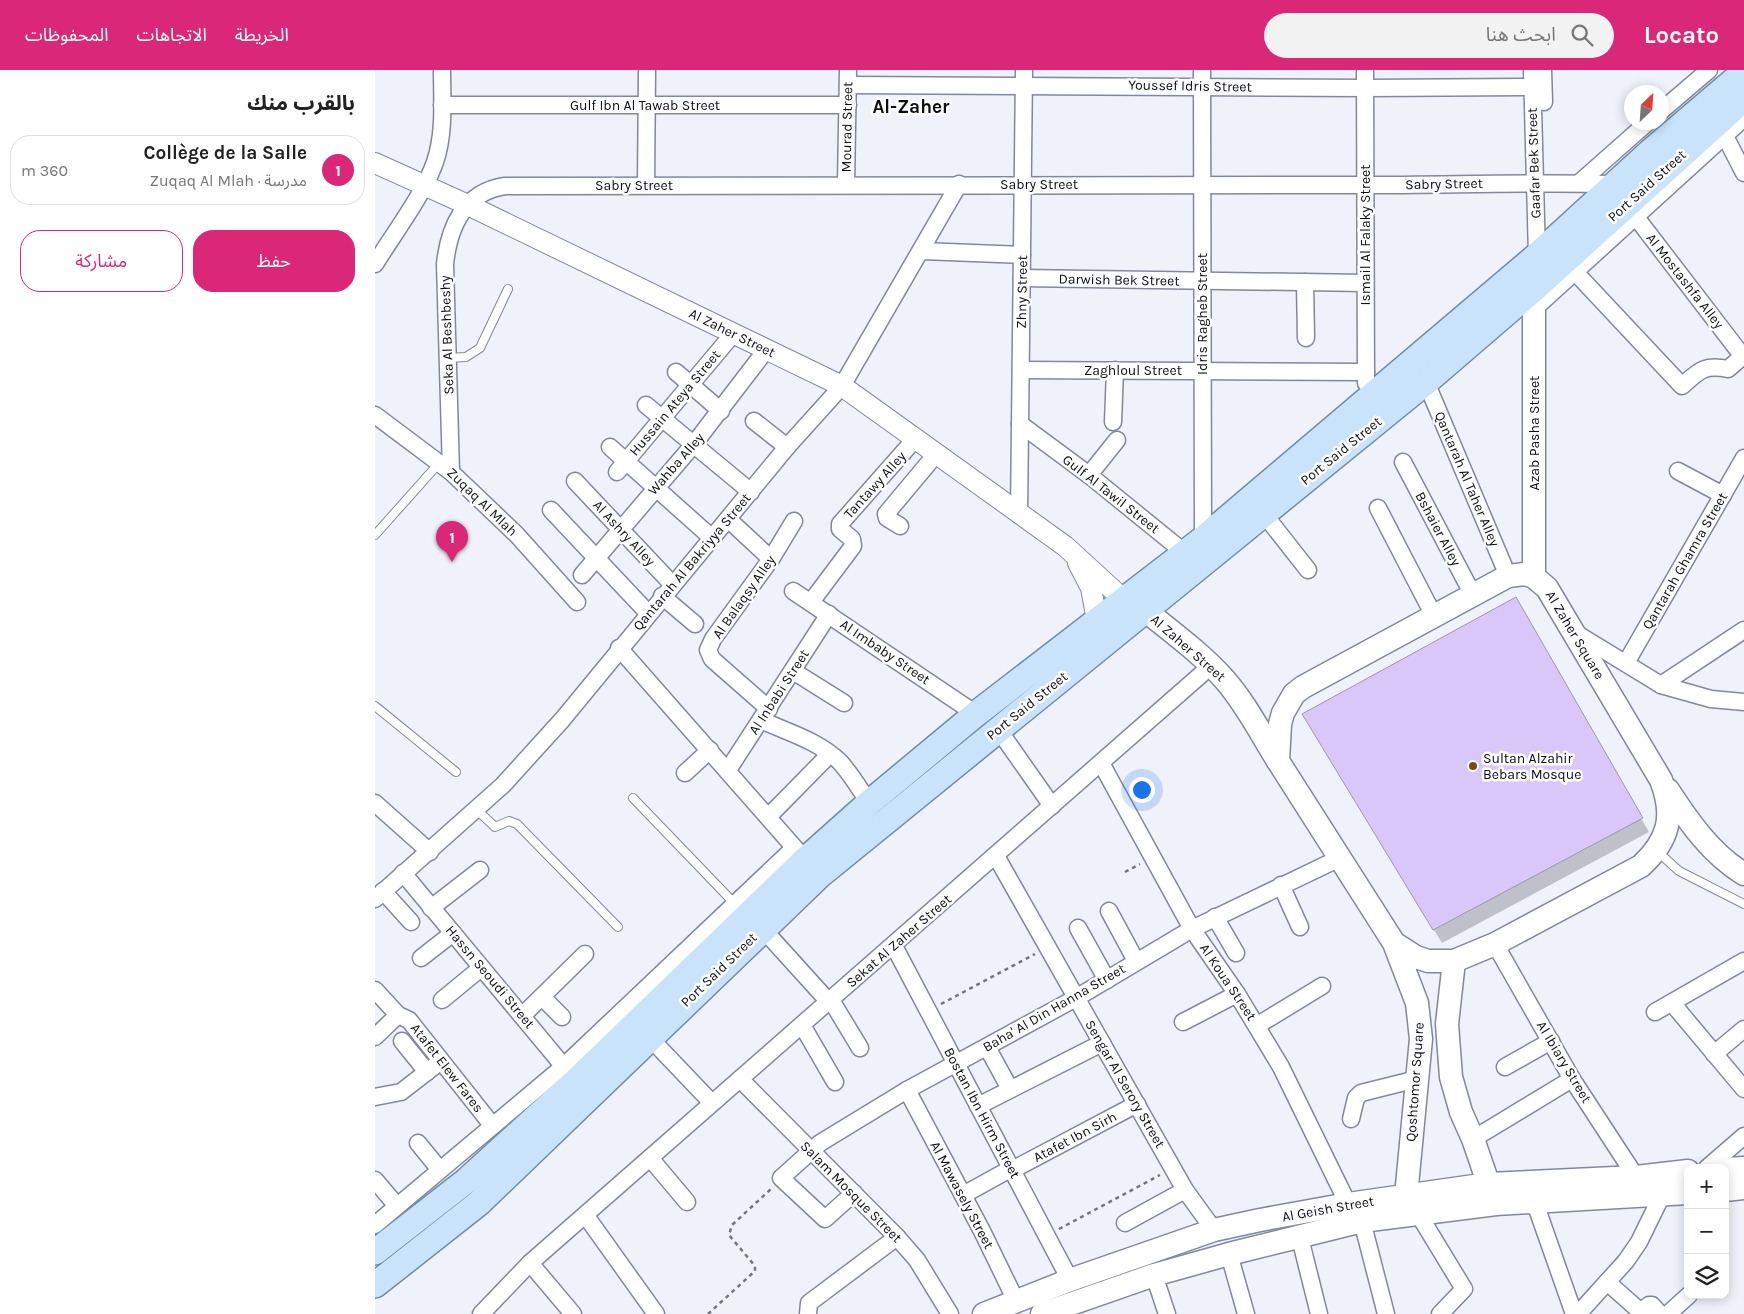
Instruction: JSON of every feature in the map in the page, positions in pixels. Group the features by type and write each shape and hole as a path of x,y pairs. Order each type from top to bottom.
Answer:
{"main road":[{"path":"1679,127 1744,72"},
{"path":"1679,127 1744,99"},
{"name":"Port Said Street","path":"1200,554 1264,514 1426,382 1534,299 1625,202 1679,127"},
{"name":"Port Said Street","path":"375,1285 479,1203 762,928 820,875 998,729 1135,606 1200,554 1366,400 1537,256 1625,202"},
{"name":"Azab Pasha Street","path":"1534,299 1534,577"},
{"path":"1278,761 1281,719 1288,703 1299,690 1508,576 1525,574 1534,577"},
{"name":"Al Zaher Square","path":"1278,761 1394,943 1416,957 1428,961 1454,961 1495,944 1641,866 1657,851 1667,827 1669,811 1667,795 1661,780 1574,632 1547,588 1534,577"},
{"name":"Port Said Street","path":"375,1252 466,1181 570,1074 799,854 869,803 976,714 1097,620 1135,606"},
{"name":"Al Zaher Street","path":"1135,606 1211,665 1239,698 1278,761"},
{"path":"1661,780 1690,824 1714,851 1744,874"},
{"name":"Qoshtomor Square","path":"1394,943 1417,1003 1421,1039 1406,1196"},
{"name":"Qoshtomor Square","path":"1454,961 1447,1024 1448,1060 1455,1095 1492,1194"},
{"path":"1729,1169 1744,1168"},
{"name":"Al Geish Street","path":"983,1314 1069,1280 1214,1230 1348,1204 1406,1196 1492,1194 1684,1171"},
{"path":"1729,1190 1744,1188"},
{"name":"Al Geish Street","path":"1042,1314 1086,1307 1154,1275 1229,1254 1362,1222 1419,1215 1492,1194 1535,1203 1684,1193"}],"street":[{"path":"375,264 424,185 435,162 442,105 442,70"},
{"path":"646,186 647,70"},
{"name":"Ismail Al Falaky Street","path":"1365,70 1366,400"},
{"name":"Gaafar Bek Street","path":"1532,70 1539,182"},
{"name":"Gaafar Bek Street","path":"1537,256 1543,70"},
{"path":"1679,127 1709,70"},
{"name":"Zhny Street","path":"1019,515 1024,77"},
{"name":"Youssef Idris Street","path":"848,78 1202,78 1365,88 1532,87"},
{"name":"Mourad Street","path":"846,185 848,78"},
{"name":"Idris Ragheb Street","path":"1200,554 1202,78"},
{"name":"Gulf Ibn Al Tawab Street","path":"442,105 848,104"},
{"path":"1534,299 1575,272 1625,202 1725,136 1744,118"},
{"path":"1579,183 1639,130"},
{"path":"1725,136 1744,173"},
{"name":"Al Zaher Street","path":"375,162 469,204 841,386 917,438 1019,515 1065,546 1135,606"},
{"name":"Sabry Street","path":"469,204 478,194 491,188 505,186 1365,185 1539,182 1579,183 1625,202"},
{"name":"Qantarah Al Bakriyya Street","path":"379,895 477,810 503,785 562,720 667,590 841,386 959,184"},
{"name":"Al Mostashfa Alley","path":"1625,202 1743,357"},
{"name":"Seka Al Beshbeshy","path":"445,467 447,358 445,264 447,242 455,222 469,204"},
{"path":"921,252 1022,256"},
{"path":"1575,272 1682,386 1701,370 1714,367 1728,369 1743,357"},
{"name":"Darwish Bek Street","path":"1022,278 1365,283"},
{"path":"1305,282 1306,338"},
{"name":"Hussain Ateya Street","path":"621,466 733,334"},
{"name":"Wahba Alley","path":"582,575 721,411 766,350"},
{"name":"Zaghloul Street","path":"1021,370 1366,372"},
{"path":"1113,422 1115,370"},
{"path":"676,372 721,411"},
{"name":"Qantarah Al Taher Alley","path":"1426,382 1508,576"},
{"path":"646,405 751,492"},
{"name":"Zuqaq Al Mlah","path":"375,415 445,467 517,535 577,602"},
{"path":"754,421 787,447"},
{"name":"Gulf Al Tawil Street","path":"1020,424 1200,554"},
{"name":"Tantawy Alley","path":"811,602 853,546 852,540 840,529 840,524 917,438"},
{"path":"1089,475 1117,440"},
{"path":"610,447 621,466 656,487 712,538"},
{"path":"900,526 887,518 886,514 937,453"},
{"name":"Qantarah Ghamra Street","path":"1626,663 1744,458"},
{"name":"Bshaier Alley","path":"1403,462 1473,595"},
{"path":"1678,471 1723,495"},
{"name":"Al Ashry Alley","path":"575,481 620,528 695,624"},
{"path":"1378,508 1434,616"},
{"path":"551,510 648,613"},
{"path":"1264,514 1308,570"},
{"path":"728,519 771,560"},
{"name":"Al Balaqsy Alley","path":"765,715 712,659 708,650 713,639 771,560 794,521"},
{"name":"Al Zaher Street","path":"1065,546 1084,573 1091,588 1097,620"},
{"name":"Al Imbaby Street","path":"793,591 976,714"},
{"name":"Al Inbabi Street","path":"728,770 829,614"},
{"path":"1661,685 1744,630"},
{"path":"1574,632 1661,685 1711,699 1744,702"},
{"path":"619,648 728,770 799,854"},
{"name":"Sekat Al Zaher Street","path":"481,1314 530,1263 894,946 1211,665"},
{"path":"793,671 845,703"},
{"path":"765,715 818,746 840,762 869,803"},
{"path":"998,729 1052,806"},
{"path":"685,773 710,750"},
{"path":"768,817 830,754"},
{"name":"Al Koua Street","path":"1101,763 1191,928 1258,1025 1285,1075 1348,1204"},
{"path":"375,803 430,852"},
{"name":"Port Said Street","path":"375,1225 492,1126 570,1074 736,905 799,854"},
{"name":"Sengar Al Serory Street","path":"996,856 1185,1190 1214,1230"},
{"name":"Baha' Al Din Hanna Street","path":"781,1178 811,1150 843,1128 907,1090 1076,998 1191,928 1340,858"},
{"path":"431,908 480,870"},
{"name":"Hassn Seoudi Street","path":"403,873 570,1074"},
{"path":"1281,885 1300,927"},
{"path":"379,895 411,922"},
{"path":"1109,911 1136,961"},
{"path":"1215,916 1236,953"},
{"path":"762,928 830,1001 861,1048"},
{"path":"1078,928 1107,980"},
{"path":"421,958 453,933"},
{"name":"Al Ibiary Street","path":"1495,944 1572,1079 1636,1177"},
{"name":"Bostan Ibn Hirm Street","path":"894,946 1069,1280"},
{"path":"522,1016 585,954"},
{"path":"1655,1012 1744,960"},
{"path":"443,1000 481,968"},
{"path":"1258,1025 1323,986"},
{"name":"Atafet Elew Fares","path":"375,990 397,1013 409,1020 492,1126"},
{"path":"1183,1022 1237,994"},
{"path":"542,997 561,1017"},
{"path":"1672,1003 1744,1089"},
{"path":"375,1037 397,1013"},
{"path":"802,1025 835,1082"},
{"path":"1714,1054 1744,1029"},
{"path":"649,1037 712,1103"},
{"path":"402,1041 427,1072"},
{"path":"1505,1068 1551,1041"},
{"path":"978,1106 1102,1043"},
{"path":"987,1047 1010,1090"},
{"path":"375,1097 401,1092 441,1061"},
{"name":"Salam Mosque Street","path":"739,1079 897,1237 917,1260 950,1314"},
{"path":"1351,1119 1356,1098 1361,1093 1417,1079"},
{"path":"1473,1139 1572,1079"},
{"name":"Al Mawasely Street","path":"907,1090 963,1195 1016,1301"},
{"name":"Atafet Ibn Sirh","path":"963,1195 1137,1104"},
{"path":"1712,1164 1744,1136"},
{"path":"418,1143 440,1170"},
{"path":"650,1158 687,1202"},
{"path":"781,1178 825,1219 854,1193"},
{"path":"375,1180 397,1206"},
{"path":"1125,1223 1185,1190"},
{"path":"1578,1314 1639,1242 1662,1195"},
{"path":"1535,1203 1574,1314"},
{"path":"1419,1215 1464,1289 1440,1314"},
{"path":"586,1216 656,1314"},
{"path":"1362,1222 1386,1314"},
{"path":"808,1314 809,1304 897,1237"},
{"path":"1300,1238 1319,1314"},
{"path":"1229,1254 1246,1314"},
{"path":"530,1263 573,1314"},
{"path":"1154,1275 1167,1314"},
{"path":"1607,1282 1640,1313 1646,1306 1652,1305 1660,1314"},
{"path":"1668,1314 1685,1299"}],"lane":[{"path":"447,358 466,357 480,348 508,290"},
{"path":"375,535 445,467"},
{"path":"375,706 456,772"},
{"path":"633,798 736,905"},
{"path":"477,810 495,827 509,821 517,824 618,927"},
{"path":"1657,851 1679,871 1744,904"}],"path":[{"path":"928,1010 1048,948"},
{"path":"1046,1236 1173,1168"},
{"path":"708,1314 755,1271 755,1266 729,1235 730,1229 781,1178"}],"building":[{"name":"Sultan Alzahir Bebars Mosque","path":"1516,597 1643,818 1433,930 1302,714"}],"place":[{"name":"Collège de la Salle","path":"452,562"},
{"name":"Sultan Alzahir Bebars Mosque","path":"1473,766"}],"district":[{"name":"Al-Zaher","path":"911,107"}]}
